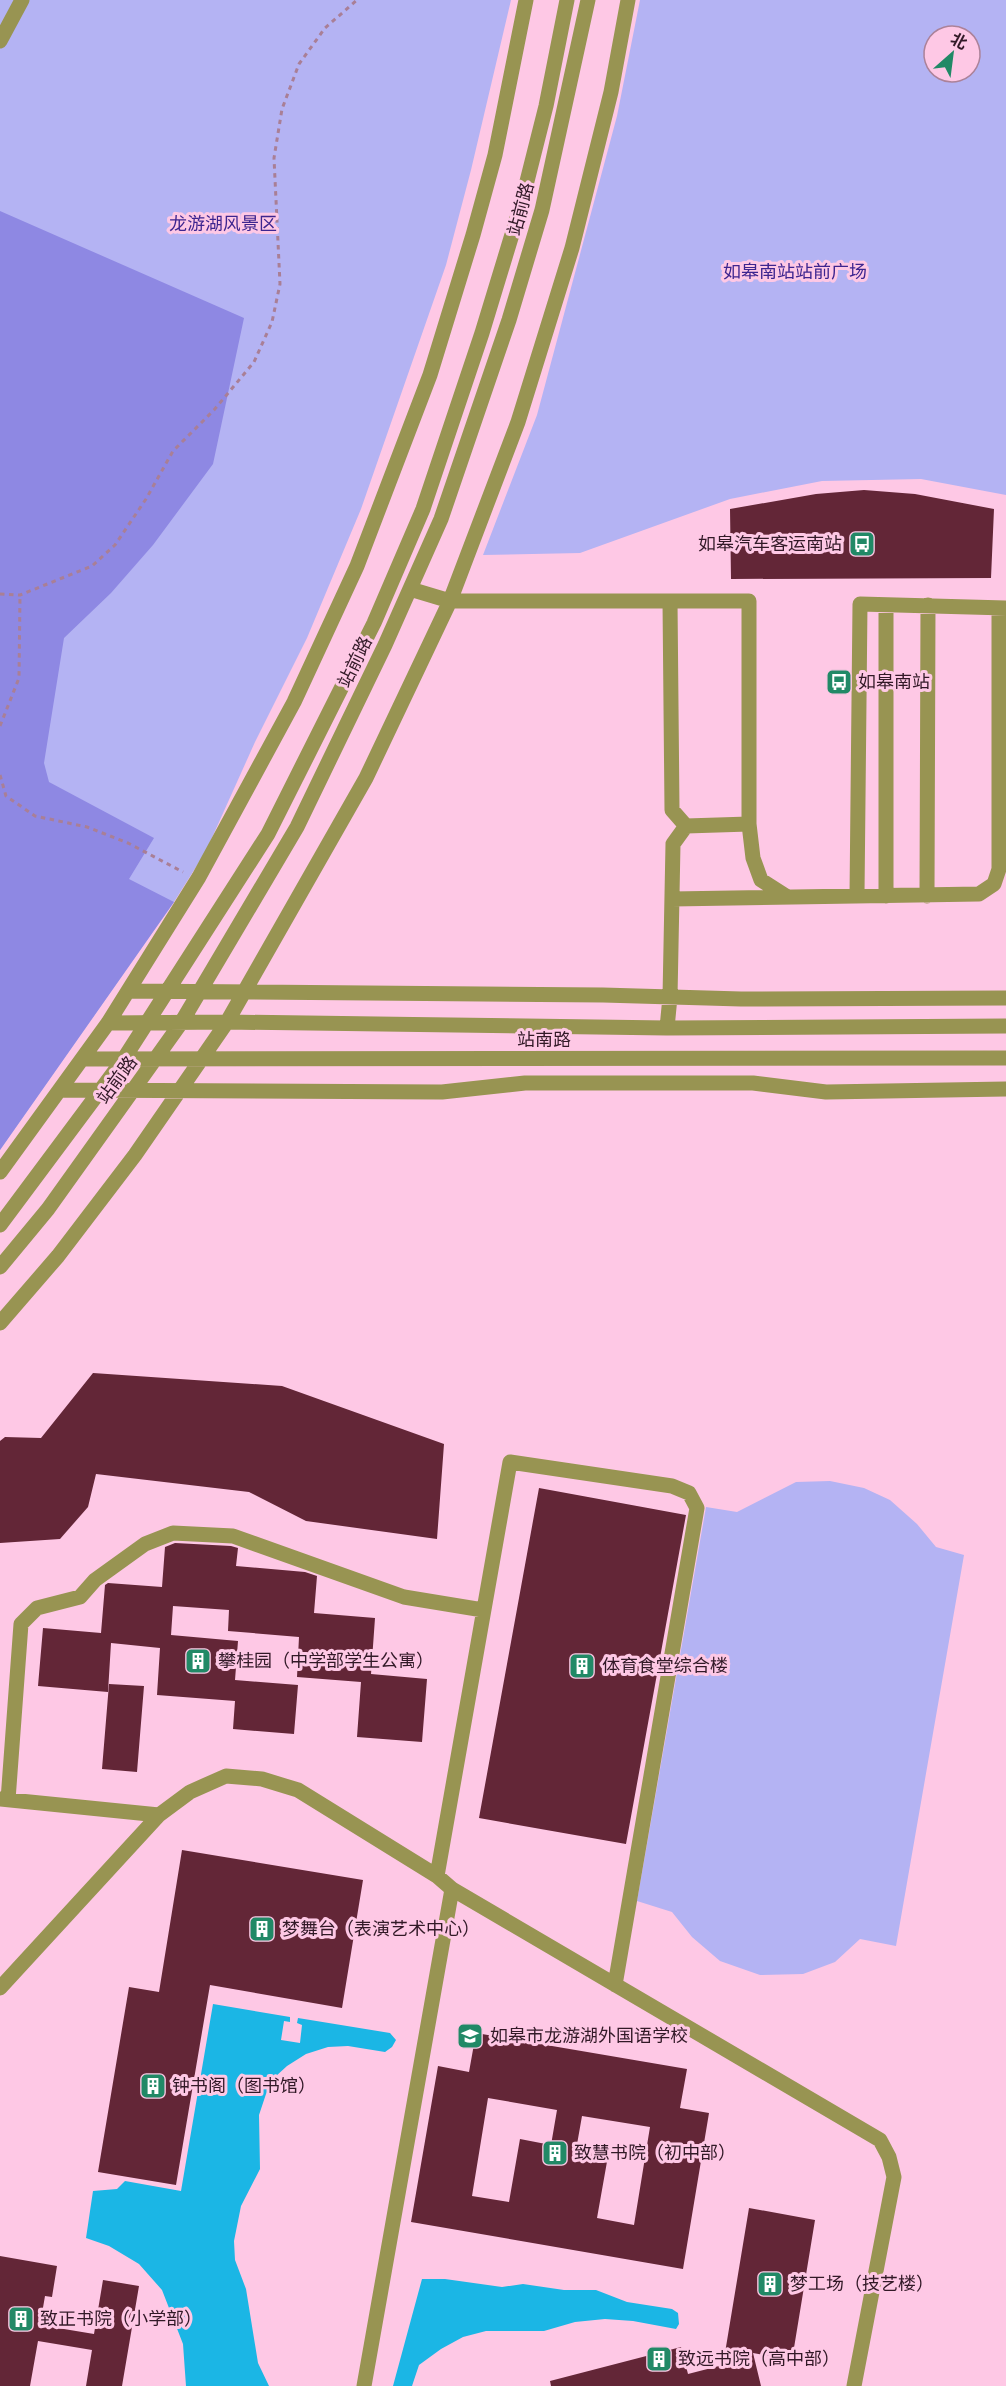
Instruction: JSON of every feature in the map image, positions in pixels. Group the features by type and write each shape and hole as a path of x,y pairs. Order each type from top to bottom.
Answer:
{"street":[{"path":"0,41 22,0"},
{"path":"0,1172 62,1090 108,1023 199,876 294,702 347,587 430,375 495,155 526,0"},
{"name":"站前路","path":"0,1226 123,1060 268,834 374,623 423,509 482,333 520,205 546,106 567,0"},
{"name":"站前路","path":"0,1267 48,1209 181,1023 297,827 410,589 441,519 509,320 542,210 588,0"},
{"path":"0,1323 58,1256 135,1155 227,1022 366,778 450,601 518,422 572,248 611,92 628,0"},
{"path":"410,589 450,601 749,601 749,824 753,858 761,880 786,896"},
{"path":"670,601 672,810 686,826"},
{"path":"672,899 786,896 857,896 927,896 980,894 994,884 999,868 1003,608 860,604 857,896"},
{"path":"886,604 886,896"},
{"path":"927,896 928,605"},
{"path":"686,826 749,824"},
{"path":"668,1028 673,844 686,826"},
{"path":"129,991 741,999 1006,998"},
{"name":"站南路","path":"108,1023 227,1022 668,1028 1006,1026"},
{"name":"站南路","path":"83,1059 200,1061 1006,1058"},
{"path":"62,1090 442,1092 525,1083 753,1083 826,1092 1006,1089"},
{"path":"437,1876 510,1462 672,1486 689,1493 697,1508 615,1985"},
{"path":"159,1815 4,1799 21,1624 37,1608 80,1597 95,1580 144,1544 173,1533 234,1536 404,1597 483,1610"},
{"path":"0,1988 159,1815 190,1792 226,1776 262,1779 298,1790 437,1876 452,1889 880,2140 889,2157 894,2177 854,2386"},
{"path":"364,2386 452,1889"}],"path":[{"path":"0,594 20,595 92,566 115,545 146,499 173,451 214,410 254,362 272,322 280,284 274,158 282,109 299,64 325,28 357,0"},
{"path":"0,726 19,678 20,595"},
{"path":"0,775 6,796 35,816 87,827 128,843 189,875 199,876"}],"green space":[{"name":"龙游湖风景区","path":"0,0 511,0 446,265 361,509 307,638 255,742 206,851 174,902 0,1150"},
{"name":"如皋南站站前广场","path":"640,0 1006,0 1006,495 921,479 822,481 730,499 580,553 483,555 537,415 617,116"},
{"path":"830,1481 864,1488 890,1500 917,1524 936,1547 964,1555 896,1946 860,1939 835,1962 803,1974 760,1975 720,1961 692,1937 672,1912 637,1901 706,1507 737,1512 796,1482"}],"shaded area":[{"path":"0,211 244,318 213,464 153,545 111,593 64,638 44,763 49,782 154,838 129,879 174,902 0,1150"},
{"path":"213,2004 290,2017 290,2022 284,2021 281,2040 300,2043 302,2025 297,2023 298,2018 390,2033 396,2040 385,2052 348,2046 328,2047 306,2054 275,2077 266,2094 259,2115 260,2169 241,2206 234,2241 235,2260 246,2289 258,2363 269,2386 186,2386 183,2344 162,2290 139,2264 109,2246 86,2238 93,2191 117,2189 125,2181 181,2191"},
{"path":"422,2279 445,2279 502,2287 523,2284 564,2290 596,2290 627,2302 672,2309 678,2313 679,2324 676,2329 633,2321 605,2319 575,2322 544,2331 486,2331 463,2337 419,2365 412,2386 393,2386"}],"building":[{"name":"如皋汽车客运南站","path":"864,490 915,494 994,509 991,578 731,579 730,509 816,494"},
{"path":"93,1373 282,1386 444,1444 437,1539 306,1521 249,1492 96,1474 88,1507 60,1539 0,1543 0,1441 5,1437 41,1438"},
{"name":"体育食堂综合楼","path":"539,1488 686,1515 626,1844 479,1818"},
{"name":"攀桂园（中学部学生公寓）","path":"175,1543 231,1546 238,1548 236,1566 305,1572 317,1576 314,1613 375,1618 371,1674 427,1679 422,1742 357,1737 361,1682 297,1677 299,1637 228,1631 229,1610 173,1606 171,1635 238,1641 235,1680 298,1685 294,1734 233,1729 235,1701 157,1695 160,1648 111,1643 108,1692 38,1686 43,1628 101,1633 105,1585 108,1583 162,1587 165,1547"},
{"path":"109,1684 144,1686 137,1772 102,1769"},
{"name":"梦舞台（表演艺术中心）","path":"182,1850 363,1880 342,2008 210,1985 176,2185 98,2172 129,1987 159,1992"},
{"name":"致慧书院（初中部）","path":"476,2033 687,2069 680,2108 709,2113 683,2269 411,2222 438,2066 469,2072","holes":["488,2098 557,2110 551,2145 520,2139 509,2202 472,2196","582,2116 650,2127 634,2225 597,2218 608,2156 576,2150"]},
{"name":"梦工场（技艺楼）","path":"749,2208 815,2220 792,2360 753,2353 761,2386 551,2386 550,2381 681,2347 688,2374 723,2365"},
{"name":"致正书院（小学部）","path":"0,2256 57,2266 52,2297 45,2296 40,2325 94,2334 103,2280 139,2286 122,2386 86,2386 92,2350 38,2341 30,2386 0,2386"}],"place":[{"name":"如皋汽车客运南站","path":"862,544"},
{"name":"如皋南站","path":"839,682"},
{"name":"攀桂园（中学部学生公寓）","path":"198,1661"},
{"name":"体育食堂综合楼","path":"582,1666"},
{"name":"梦舞台（表演艺术中心）","path":"262,1929"},
{"name":"如皋市龙游湖外国语学校","path":"470,2036"},
{"name":"钟书阁（图书馆）","path":"153,2086"},
{"name":"致慧书院（初中部）","path":"555,2153"},
{"name":"梦工场（技艺楼）","path":"770,2284"},
{"name":"致正书院（小学部）","path":"21,2319"},
{"name":"致远书院（高中部）","path":"659,2359"}]}
